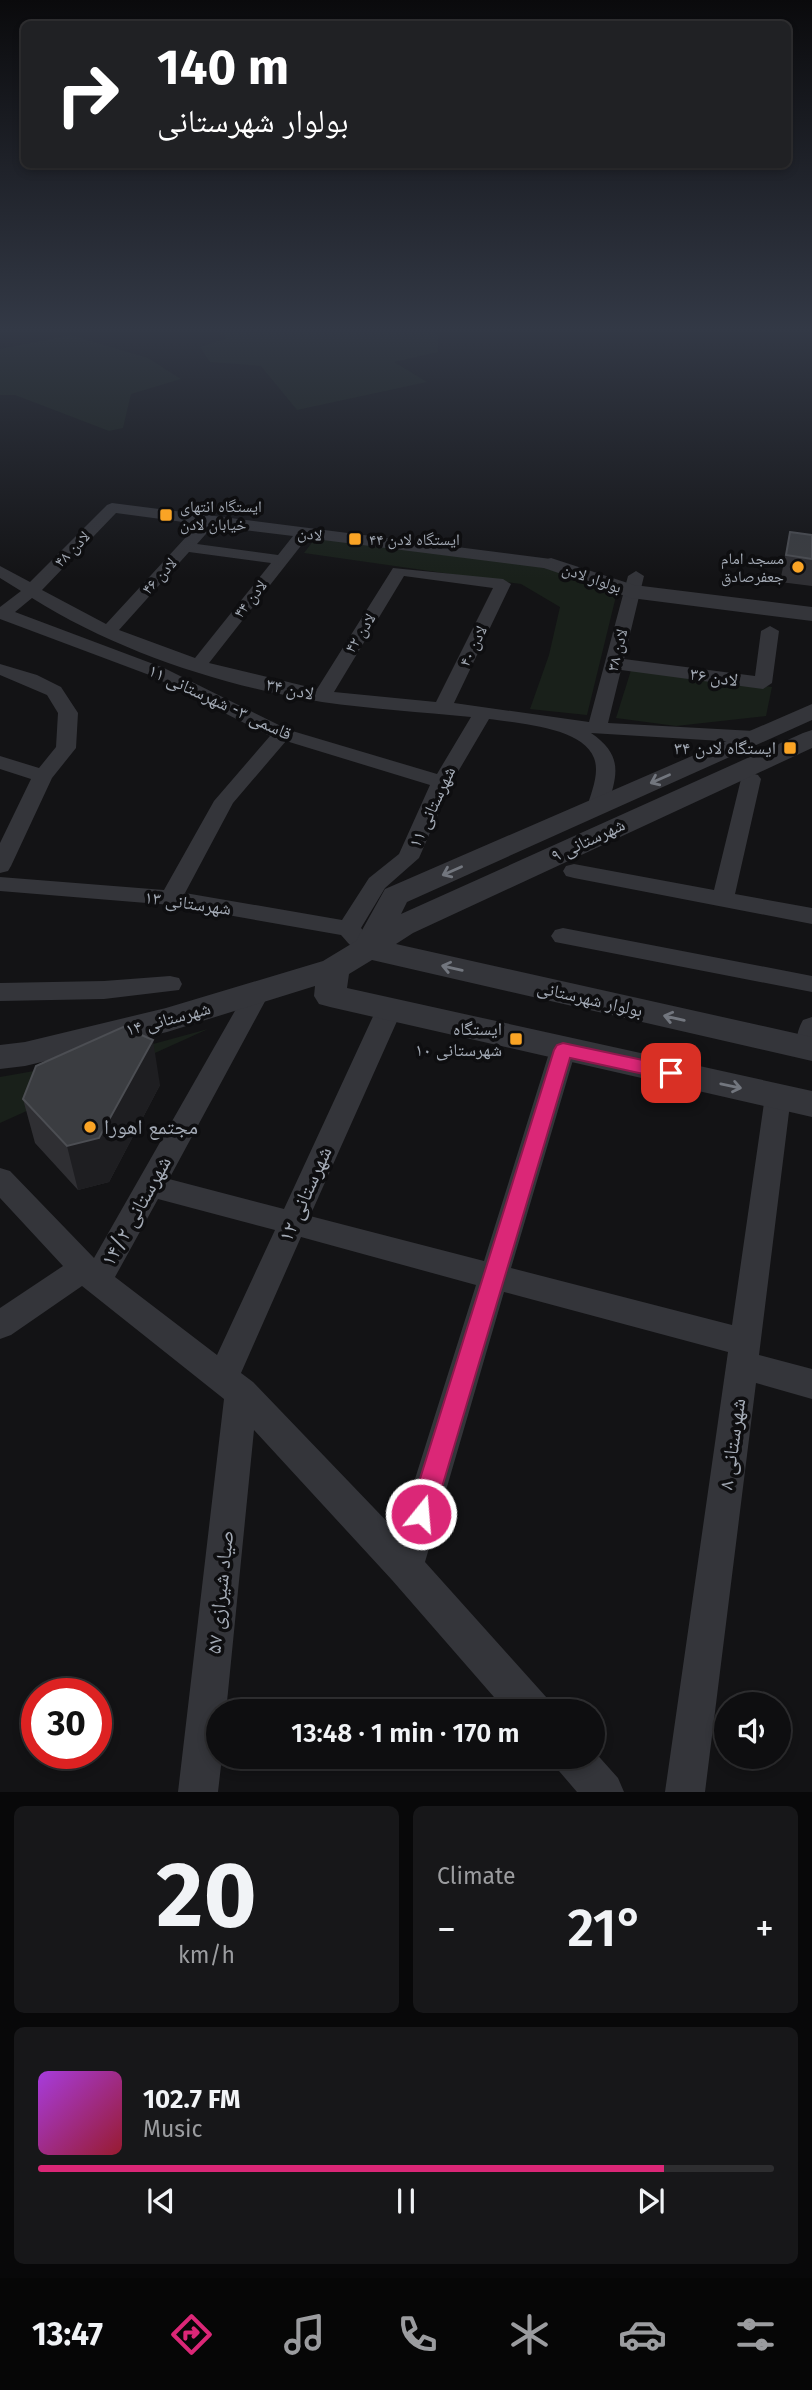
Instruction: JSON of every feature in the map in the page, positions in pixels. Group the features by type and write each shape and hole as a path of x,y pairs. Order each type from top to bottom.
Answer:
{"street":[{"name":"لادن","path":"112,508 551,564"},
{"name":"لادن ۴۸","path":"32,590 112,508"},
{"name":"لادن ۴۶","path":"108,632 209,521"},
{"name":"لادن ۴۴","path":"198,666 303,533"},
{"path":"185,547 281,560"},
{"name":"بولوار لادن","path":"551,564 634,584 812,614"},
{"name":"لادن ۳۴","path":"0,571 63,610 108,632 198,666 322,696 443,707 564,726"},
{"name":"لادن ۴۰","path":"399,571 503,584 443,707"},
{"name":"لادن ۴۲","path":"322,696 399,571"},
{"name":"بولوار لادن","path":"634,584 812,600"},
{"name":"لادن ۳۸","path":"598,725 634,584"},
{"path":"1,614 32,590"},
{"name":"قاسمی ۳- شهرستانی ۱۱","path":"1,614 158,672 282,734 442,782"},
{"name":"لادن ۳۶","path":"613,663 763,683 770,631"},
{"path":"0,669 54,691 68,713 66,748 43,776 0,866"},
{"path":"358,939 396,896 812,711"},
{"name":"شهرستانی ۱۱","path":"358,939 377,883 408,858 442,782 483,712"},
{"path":"564,726 598,725 644,732 754,737"},
{"path":"564,726 600,747 604,755 607,776 597,807"},
{"path":"171,898 224,801 282,734"},
{"name":"شهرستانی ۹","path":"332,983 358,939 402,926 812,738"},
{"path":"0,762 43,776"},
{"path":"723,899 751,779"},
{"path":"574,871 812,916"},
{"name":"شهرستانی ۱۳","path":"0,884 171,898 358,939"},
{"path":"563,936 812,984"},
{"name":"بولوار شهرستانی","path":"358,939 811,1041"},
{"path":"332,983 389,1010 812,1104"},
{"name":"شهرستانی ۱۴","path":"0,1056 25,1054 133,1028 257,994 332,983"},
{"path":"0,992 104,990 170,984"},
{"name":"شهرستانی ۱۴/۲","path":"90,1274 149,1185 257,994"},
{"name":"شهرستانی ۱۲","path":"232,1386 292,1223 389,1010"},
{"path":"405,1567 563,1050"},
{"name":"شهرستانی ۸","path":"685,1791 778,1096"},
{"path":"0,1179 90,1274 232,1386 405,1567 522,1699"},
{"path":"149,1185 494,1276 744,1354 812,1384"},
{"path":"0,1325 90,1274"},
{"name":"صیاد شیرازی ۵۷","path":"198,1791 232,1386"},
{"path":"584,1769 604,1791"}],"shaded area":[{"path":"58,412 127,412 123,428 109,431"},
{"path":"317,536 507,560 545,568 617,592 587,715 530,709 549,655 560,607 521,584 304,553"},
{"path":"632,667 772,687 766,716 676,726 616,718"},
{"path":"208,1029 0,1123 0,1077 91,1061"}],"building":[{"path":"790,532 812,535 812,559 786,555"},
{"path":"123,1027 153,1040 99,1138 67,1146 23,1099 36,1066"}],"place":[{"name":"ایستگاه انتهای خیابان لادن","path":"166,515"},
{"name":"ایستگاه لادن ۴۴","path":"355,539"},
{"name":"مسجد امام جعفرصادق","path":"798,567"},
{"name":"ایستگاه لادن ۳۴","path":"790,748"},
{"name":"ایستگاه شهرستانی ۱۰","path":"516,1039"},
{"name":"مجتمع اهورا","path":"90,1127"}],"route":[{"path":"421,1514 563,1050 671,1073"}]}
